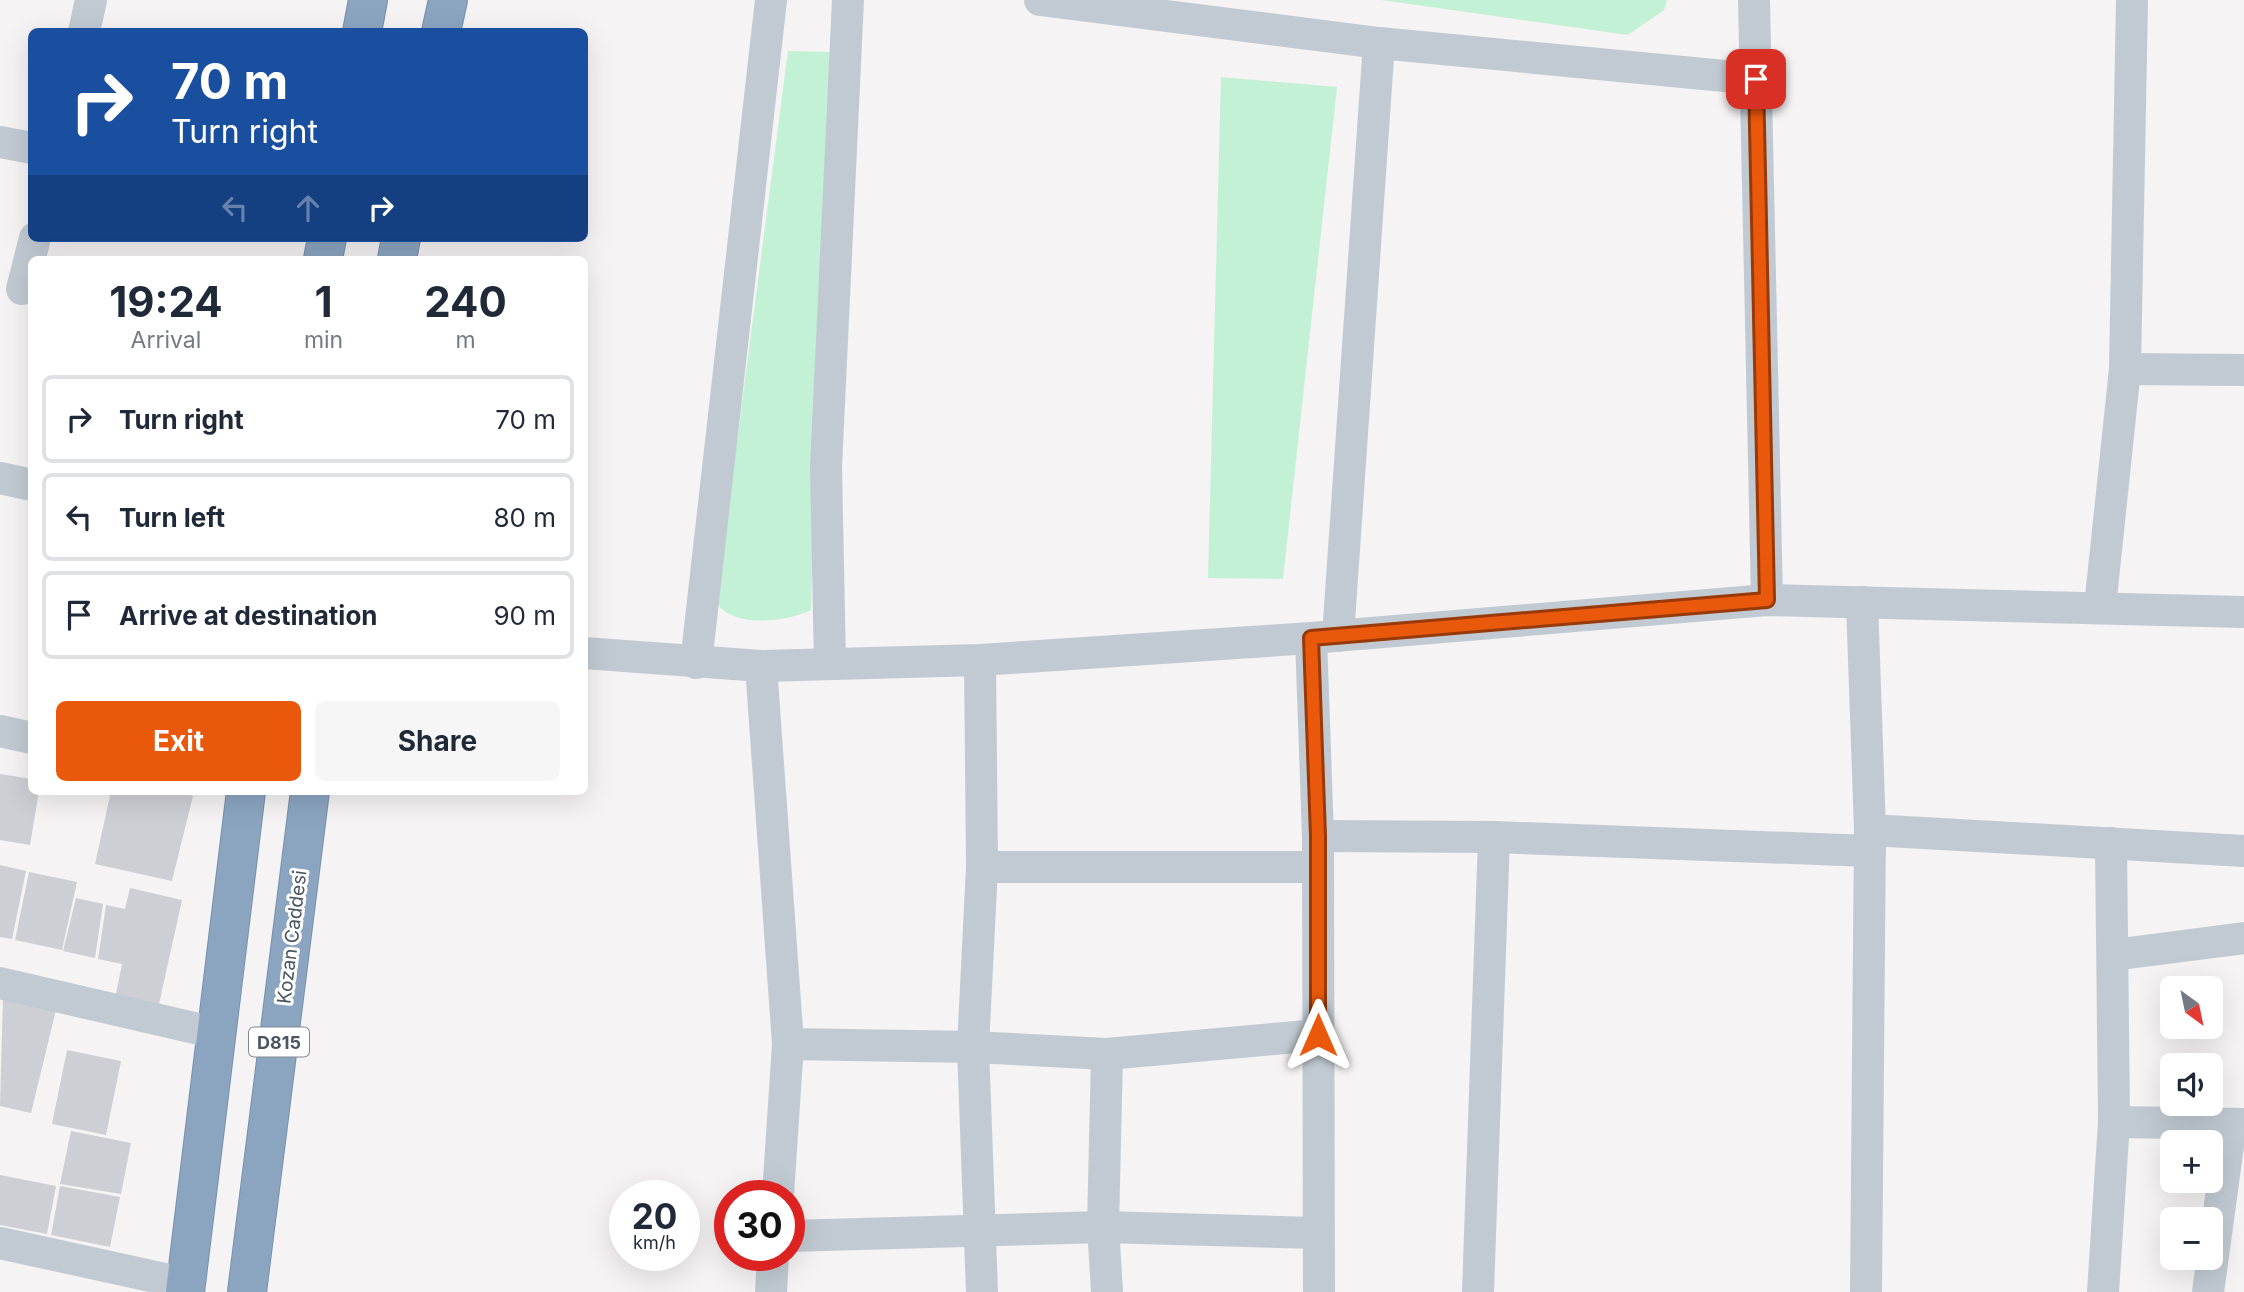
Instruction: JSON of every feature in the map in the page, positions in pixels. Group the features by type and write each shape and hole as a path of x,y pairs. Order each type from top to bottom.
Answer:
{"highway":[{"path":"363,28 368,0"},
{"path":"442,28 449,0"},
{"path":"186,1288 246,795"},
{"name":"Kozan Caddesi","path":"247,1292 309,795"}],"street":[{"path":"85,28 91,0"},
{"path":"696,663 771,0"},
{"path":"830,664 826,467 848,0"},
{"path":"1040,0 1379,43 1756,79"},
{"path":"1754,0 1767,600"},
{"path":"2100,607 2125,369 2132,0"},
{"path":"1319,1292 1318,836 1324,637 1379,43"},
{"path":"0,142 28,147"},
{"path":"18,288 28,259"},
{"path":"2125,369 2244,370"},
{"path":"0,478 28,484"},
{"path":"588,653 761,666 980,660 1324,637 1767,600 2244,612"},
{"path":"1862,602 1870,840 1866,1292"},
{"path":"980,660 982,867 974,1047 982,1292"},
{"path":"761,666 788,1044 779,1180"},
{"path":"0,732 28,737"},
{"path":"1318,836 1870,840 2111,844 2244,851"},
{"path":"1478,1292 1494,837"},
{"path":"2104,1292 2114,1122 2111,844"},
{"path":"982,867 1318,867"},
{"path":"2113,955 2244,938"},
{"path":"0,984 216,1033"},
{"path":"788,1044 974,1047 1107,1054 1318,1035"},
{"path":"1107,1054 1103,1227 1107,1292"},
{"path":"2114,1122 2237,1124 2208,1292"},
{"path":"805,1236 1103,1227 1318,1233"},
{"path":"0,1243 186,1288"},
{"path":"771,1292 773,1271"}],"green space":[{"path":"1381,0 1667,0 1664,10 1628,35"},
{"path":"788,51 830,52 811,610 788,618 761,621 734,616 724,611 716,602"},
{"path":"1221,77 1337,87 1283,579 1208,578"}],"building":[{"path":"0,774 28,778 28,795 38,795 30,845 0,840"},
{"path":"110,795 193,796 172,881 95,864"},
{"path":"0,865 26,871 12,939 0,937"},
{"path":"29,872 77,882 62,950 15,940"},
{"path":"130,888 182,900 159,1004 116,994 122,964 98,959 106,905 125,909"},
{"path":"76,898 103,904 95,958 63,951"},
{"path":"3,997 56,1010 31,1113 0,1106"},
{"path":"67,1050 121,1061 106,1135 52,1124"},
{"path":"71,1131 131,1143 121,1194 60,1184"},
{"path":"0,1175 56,1186 47,1234 0,1225"},
{"path":"60,1186 120,1197 110,1247 51,1235"}],"route":[{"path":"1318,1035 1318,836 1311,638 1767,600 1756,79"}]}
